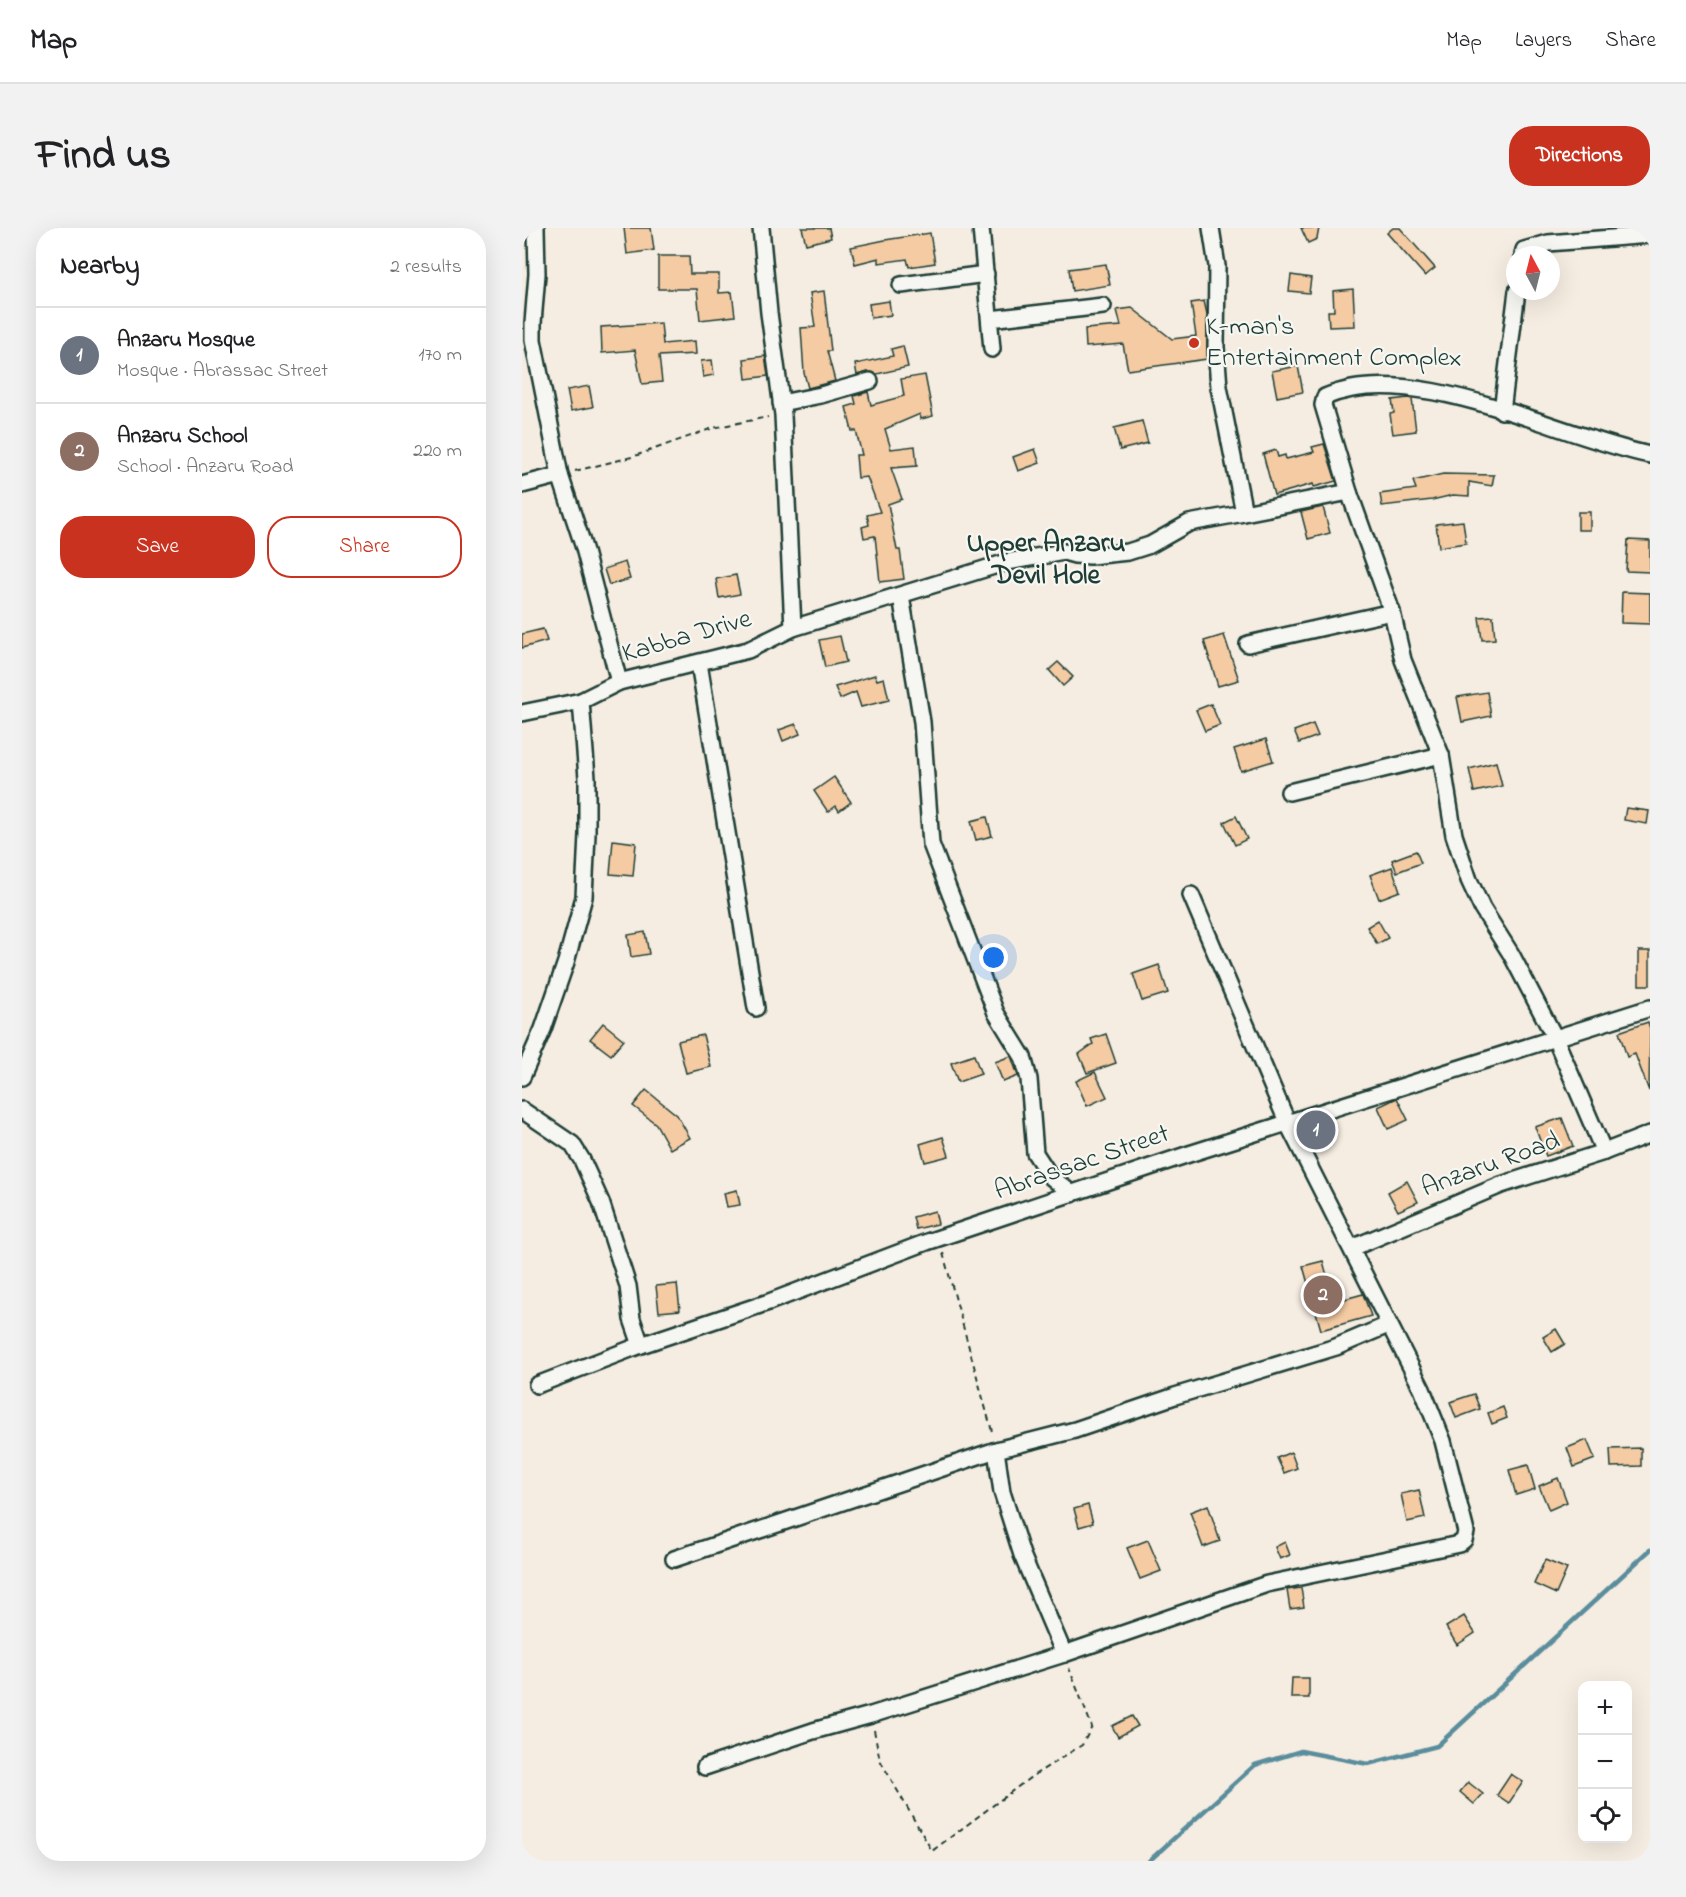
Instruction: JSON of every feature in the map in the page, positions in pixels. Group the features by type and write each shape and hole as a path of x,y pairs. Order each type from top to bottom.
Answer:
{"street":[{"path":"536,228 537,274 528,341 560,475 584,548 619,682"},
{"name":"Kabba Drive","path":"522,713 581,701 619,682 747,650 793,628 782,409 760,228"},
{"path":"981,228 992,349"},
{"path":"1212,228 1216,266 1216,347 1219,387 1244,513"},
{"path":"1538,246 1548,243 1650,235"},
{"path":"901,285 986,274"},
{"path":"1502,411 1516,300"},
{"path":"990,319 1103,306"},
{"path":"782,409 870,381"},
{"path":"1604,1152 1554,1038 1511,954 1482,908 1468,880 1454,835 1441,755 1403,660 1392,612 1349,492 1323,405 1324,397 1334,393 1381,385 1433,391 1626,450 1650,455"},
{"path":"522,485 560,475"},
{"path":"793,628 1007,562 1064,552 1090,556 1128,552 1149,545 1189,523 1349,492"},
{"path":"901,596 922,722 931,844 996,1013 1023,1057 1029,1080 1035,1153 1050,1176 1072,1194"},
{"path":"1248,645 1392,612"},
{"path":"699,663 756,1008"},
{"path":"522,1077 543,1029 566,962 584,897 587,778 581,701"},
{"path":"1289,792 1441,755"},
{"path":"705,1767 813,1731 1064,1654 1267,1584 1459,1545 1464,1540 1466,1532 1443,1441 1422,1389 1288,1124 1191,895"},
{"name":"Abrassac Street","path":"537,1385 641,1345 769,1302 939,1238 1190,1154 1650,1008"},
{"path":"522,1110 572,1144 582,1160 600,1202 628,1286 632,1319 641,1345"},
{"name":"Anzaru Road","path":"1352,1248 1501,1185 1604,1152 1650,1134"},
{"path":"674,1559 996,1449 1075,1430 1175,1396 1336,1347 1388,1325"},
{"path":"996,1449 1002,1492 1022,1555 1064,1654"}],"path":[{"path":"560,475 632,457 713,428 782,409"},
{"path":"939,1238 996,1449"},
{"path":"871,1715 880,1760 932,1851 1031,1778 1082,1745 1092,1727 1064,1654"}],"building":[{"path":"624,228 651,228 654,250 627,254"},
{"path":"802,228 829,228 831,238 806,244"},
{"path":"1301,228 1319,228 1317,239 1308,243"},
{"path":"1393,228 1400,228 1435,268 1425,276 1387,233"},
{"path":"930,233 935,263 909,267 907,259 879,263 879,258 855,264 851,247"},
{"path":"658,256 689,256 690,274 719,274 719,293 732,292 735,316 700,320 697,289 658,289"},
{"path":"1106,264 1110,285 1072,291 1069,269"},
{"path":"1291,275 1311,278 1309,293 1289,291"},
{"path":"1353,289 1355,326 1329,327 1328,311 1334,311 1333,291"},
{"path":"824,291 831,351 827,351 835,381 808,388 804,373 801,328 815,327 810,293"},
{"path":"889,301 891,315 871,318 869,304"},
{"path":"1204,301 1207,314 1207,359 1128,370 1123,344 1086,347 1085,329 1121,326 1117,310 1132,308 1172,339 1196,336 1191,303"},
{"path":"661,323 663,344 695,341 696,354 659,356 662,382 642,384 635,350 602,353 601,327"},
{"path":"903,346 908,367 877,374 868,372 857,375 855,364 893,356 891,349"},
{"path":"765,356 768,376 746,379 744,359"},
{"path":"712,360 714,375 703,377 701,361"},
{"path":"1298,366 1303,392 1277,397 1272,371"},
{"path":"925,375 933,416 921,419 920,414 885,429 891,449 915,446 917,466 891,468 902,499 888,504 897,550 900,550 904,579 880,582 875,536 864,538 862,527 869,525 867,515 880,512 867,477 858,478 856,455 862,455 856,431 852,431 846,407 856,404 854,396 868,392 871,405 904,396 901,379"},
{"path":"589,386 593,407 571,411 567,390"},
{"path":"1412,399 1416,431 1393,434 1390,414 1394,413 1392,400"},
{"path":"1142,421 1148,443 1120,450 1114,428"},
{"path":"1324,444 1336,481 1314,487 1313,484 1274,495 1263,454 1276,450 1278,457 1285,455 1286,459 1314,452 1312,447"},
{"path":"1035,449 1040,463 1018,471 1013,457"},
{"path":"1443,474 1494,475 1492,486 1469,482 1469,496 1453,495 1382,506 1380,494 1416,489 1413,481"},
{"path":"1323,507 1330,533 1308,539 1301,512"},
{"path":"1578,512 1590,512 1590,530 1578,530"},
{"path":"1463,521 1466,543 1439,547 1436,524"},
{"path":"1628,540 1650,541 1650,572 1626,571"},
{"path":"625,562 630,579 609,585 604,569"},
{"path":"736,575 740,594 719,598 716,579"},
{"path":"1622,592 1650,593 1650,624 1621,623"},
{"path":"1493,616 1495,639 1482,640 1479,617"},
{"path":"543,629 547,641 522,648 522,634"},
{"path":"1224,635 1239,680 1218,686 1204,641"},
{"path":"840,636 846,662 825,667 819,640"},
{"path":"1058,662 1073,677 1063,686 1049,670"},
{"path":"875,675 877,680 884,678 889,700 861,707 856,692 840,699 835,687"},
{"path":"1487,692 1491,716 1462,722 1457,697"},
{"path":"1211,704 1220,725 1205,731 1196,710"},
{"path":"796,724 800,734 783,741 779,730"},
{"path":"1313,724 1318,736 1299,743 1294,731"},
{"path":"1266,739 1273,761 1241,771 1234,749"},
{"path":"1496,762 1502,786 1474,792 1469,769"},
{"path":"834,777 851,802 839,811 836,806 828,812 814,791"},
{"path":"1626,808 1649,811 1647,824 1624,820"},
{"path":"1236,816 1247,839 1235,845 1224,822"},
{"path":"987,817 992,836 976,840 971,821"},
{"path":"613,840 636,843 633,876 610,874"},
{"path":"1416,851 1421,863 1397,872 1392,860"},
{"path":"1392,867 1400,891 1379,899 1370,875"},
{"path":"1378,920 1388,938 1377,944 1367,927"},
{"path":"645,932 649,954 631,957 628,935"},
{"path":"1639,951 1650,951 1650,985 1639,985"},
{"path":"1159,965 1168,993 1142,1001 1133,974"},
{"path":"1648,1022 1650,1029 1649,1091 1635,1054 1627,1057 1619,1032"},
{"path":"603,1023 624,1040 611,1055 590,1039"},
{"path":"1106,1034 1116,1063 1087,1073 1079,1054 1093,1044 1091,1039"},
{"path":"703,1035 711,1067 686,1073 678,1041"},
{"path":"974,1055 981,1074 958,1082 951,1063"},
{"path":"1011,1056 1018,1076 1003,1082 995,1062"},
{"path":"1095,1072 1107,1097 1087,1106 1076,1081"},
{"path":"646,1090 677,1115 690,1138 670,1149 656,1124 633,1106"},
{"path":"1397,1098 1408,1120 1388,1129 1378,1107"},
{"path":"1562,1118 1573,1146 1546,1156 1535,1127"},
{"path":"943,1137 949,1156 925,1162 920,1144"},
{"path":"1407,1181 1418,1202 1398,1211 1388,1192"},
{"path":"737,1190 740,1205 727,1207 724,1193"},
{"path":"935,1211 938,1224 916,1229 913,1217"},
{"path":"1323,1261 1334,1302 1363,1294 1371,1316 1321,1330 1303,1266"},
{"path":"677,1284 680,1310 659,1312 656,1286"},
{"path":"1556,1329 1565,1344 1552,1352 1543,1337"},
{"path":"1474,1394 1480,1409 1456,1418 1450,1402"},
{"path":"1503,1407 1507,1418 1492,1424 1488,1413"},
{"path":"1587,1440 1595,1459 1574,1467 1567,1448"},
{"path":"1641,1448 1641,1466 1611,1467 1610,1449"},
{"path":"1291,1452 1297,1468 1284,1473 1277,1458"},
{"path":"1528,1465 1535,1489 1516,1495 1509,1470"},
{"path":"1558,1478 1567,1502 1549,1510 1539,1486"},
{"path":"1419,1490 1425,1518 1407,1522 1401,1494"},
{"path":"1088,1505 1093,1523 1079,1527 1074,1509"},
{"path":"1208,1505 1220,1541 1203,1547 1190,1512"},
{"path":"1148,1540 1161,1571 1140,1579 1127,1548"},
{"path":"1285,1542 1290,1555 1280,1559 1275,1547"},
{"path":"1545,1560 1567,1569 1556,1594 1534,1584"},
{"path":"1301,1588 1304,1607 1290,1609 1287,1590"},
{"path":"1464,1616 1475,1633 1457,1645 1446,1627"},
{"path":"1292,1678 1309,1678 1309,1698 1291,1698"},
{"path":"1132,1716 1138,1726 1118,1737 1112,1726"},
{"path":"1511,1774 1523,1782 1509,1803 1497,1795"},
{"path":"1468,1782 1483,1794 1474,1804 1460,1792"}],"waterway":[{"path":"1149,1861 1255,1765 1301,1751 1368,1764 1437,1746 1650,1550"}],"place":[{"name":"K-man's Entertainment Complex","path":"1194,343"},
{"name":"Anzaru Mosque","path":"1316,1130"},
{"name":"Anzaru School","path":"1323,1295"}],"district":[{"name":"Upper Anzaru Devil Hole","path":"1046,560"}]}
